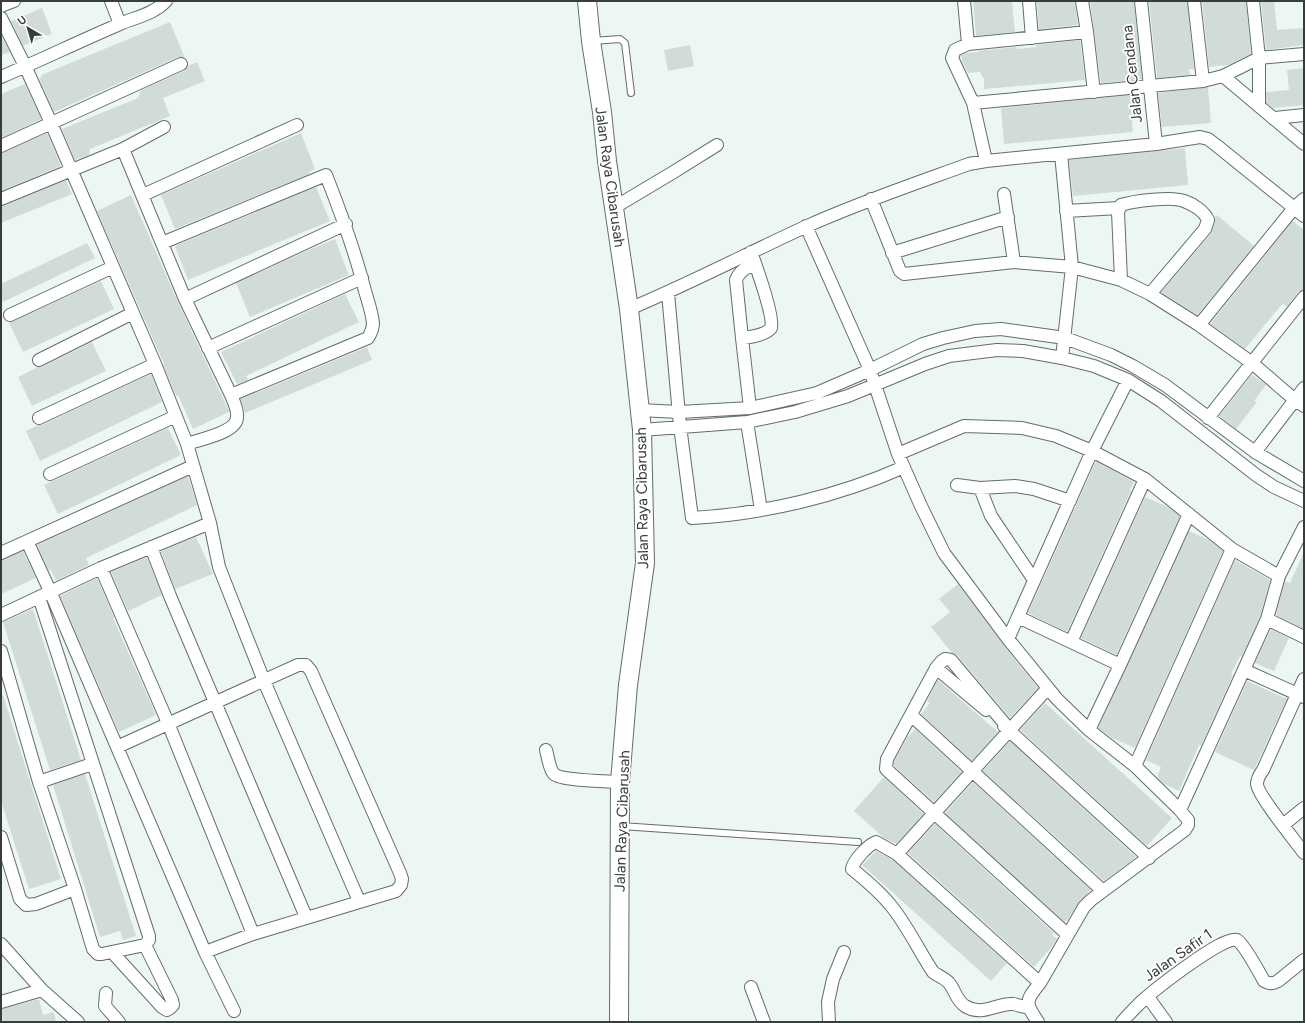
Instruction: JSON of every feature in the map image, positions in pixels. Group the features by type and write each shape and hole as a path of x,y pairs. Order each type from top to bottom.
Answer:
{"main road":[{"name":"Jalan Raya Cibarusah","path":"587,1 591,41 629,309 642,430 645,563 628,685 620,782 619,1022"}],"street":[{"path":"1,6 14,1"},
{"path":"111,1 120,24"},
{"path":"1,77 120,24 150,13 160,8 166,1"},
{"path":"964,1 968,44"},
{"path":"1028,1 1032,38"},
{"path":"1082,1 1094,92"},
{"name":"Jalan Cendana","path":"1141,1 1156,144"},
{"path":"1194,1 1203,81"},
{"path":"1253,1 1259,58 1260,106"},
{"path":"1,18 26,66 155,364 187,444 210,523 220,567 264,681 359,901"},
{"path":"986,161 973,103 952,58 955,50 968,44 1087,32"},
{"path":"973,103 1203,81 1223,76 1259,58 1304,54"},
{"path":"1,146 181,64"},
{"path":"1223,76 1275,118 1304,144"},
{"path":"1275,118 1304,115"},
{"path":"143,195 297,125"},
{"path":"1,199 123,148 164,127"},
{"path":"629,309 668,293 806,226 871,199 969,164 986,161 1156,144 1200,137 1208,139 1304,216"},
{"path":"614,207 653,185 716,145"},
{"path":"123,148 185,299 231,395 238,416 236,424 228,430 187,444"},
{"path":"1061,154 1072,267 1062,358"},
{"path":"162,243 326,175 346,224 362,278 373,324 372,331 368,338 231,395"},
{"path":"1004,194 1014,262"},
{"path":"871,199 892,253 900,271 904,274 1014,262 1072,267 1121,280 1150,294 1199,325 1252,363 1299,403"},
{"path":"1066,211 1119,208 1121,205 1130,202 1174,199 1184,200 1206,215 1208,220 1205,229 1150,294"},
{"path":"1199,325 1294,208 1304,199"},
{"path":"1119,208 1121,280"},
{"path":"892,253 1008,217"},
{"path":"185,299 346,224"},
{"path":"806,226 870,370 898,454 944,553 1008,639 1068,712 1135,766 1180,810 1188,820 1188,825 1185,830 1103,891 1084,907 1040,983 1028,1000 1029,1008 1038,1022"},
{"path":"742,338 763,333 772,326 770,313 751,252"},
{"path":"750,408 736,280 741,271 755,264"},
{"path":"10,315 113,267"},
{"path":"208,348 362,278"},
{"path":"668,293 680,426 692,518 723,516 761,510 817,497 876,479 904,466"},
{"path":"1208,418 1304,297"},
{"path":"39,360 133,313"},
{"path":"640,410 679,412 750,408 817,393 870,370 923,344 975,331 1001,329 1065,338 1133,366 1165,385 1255,452 1304,481"},
{"path":"642,430 747,422 795,412 848,396 925,364 949,356 997,350 1023,351 1062,358 1094,366 1128,380 1161,401 1274,487 1304,501"},
{"path":"39,418 155,364"},
{"path":"1008,639 1092,451 1128,380"},
{"path":"1255,452 1299,403 1304,388"},
{"path":"50,474 176,416"},
{"path":"747,422 761,510"},
{"path":"898,454 964,426 1022,428 1056,436 1092,451 1145,479 1232,549 1279,576"},
{"path":"1,553 193,466"},
{"path":"1071,642 1145,479"},
{"path":"957,486 980,488 1015,486 1034,489 1070,501"},
{"path":"980,488 991,516 1034,580"},
{"path":"1089,730 1189,514"},
{"path":"1,615 101,568 210,523"},
{"path":"1180,810 1267,619 1279,576 1304,527"},
{"path":"27,541 50,591 205,952 234,1011"},
{"path":"151,547 170,596 306,917"},
{"path":"1135,766 1232,549"},
{"path":"101,568 168,723 253,934"},
{"path":"1,651 40,782 93,949 98,954 145,945 149,940 149,936 39,597"},
{"path":"1018,617 1120,665"},
{"path":"1267,619 1304,637"},
{"path":"1067,934 886,769 887,759 936,668 942,660 949,658 1010,730 1149,858"},
{"path":"117,747 302,664 306,665 311,671 400,873 402,879 401,885 396,891 306,917 253,934 205,952"},
{"path":"1244,670 1301,695"},
{"path":"1304,679 1301,695 1258,777 1257,785 1283,825 1304,853"},
{"path":"897,854 1048,688"},
{"path":"911,715 1103,891"},
{"path":"546,750 552,770 554,774 558,776 620,782"},
{"path":"40,782 92,764"},
{"path":"1283,825 1304,808"},
{"path":"1,837 20,899 26,905 36,904 75,889"},
{"path":"1029,1008 1013,1004 988,1010 975,1010 959,1001 948,981 939,977 933,972 893,908 877,890 852,869 853,865 872,844 876,842 897,854 1040,983"},
{"name":"Jalan Safir 1","path":"1122,1022 1148,996 1208,952 1230,939 1235,939 1242,944 1264,981 1269,984 1273,984 1278,981 1304,960"},
{"path":"1,945 42,990 78,1022"},
{"path":"112,952 162,1007 167,1010 173,1005 172,1000 145,945"},
{"path":"828,1022 828,1002 833,979 844,952"},
{"path":"751,987 764,1022"},
{"path":"1,1002 42,990"},
{"path":"106,993 105,1006 119,1022"},
{"path":"1148,996 1166,1022"}],"lane":[{"path":"591,41 623,40 625,43 631,93"},
{"path":"620,826 858,842"}],"building":[{"path":"973,1 1012,1 1015,32 976,36"},
{"path":"1037,1 1075,1 1078,25 1039,29"},
{"path":"1090,1 1134,1 1142,79 1101,83"},
{"path":"1149,1 1187,1 1194,69 1189,69 1190,75 1157,78"},
{"path":"1202,1 1246,1 1251,54 1228,65 1209,67"},
{"path":"1261,1 1274,1 1277,30 1304,28 1304,45 1266,50"},
{"path":"42,8 52,34 23,46 11,21"},
{"path":"170,22 185,58 178,57 54,112 39,78 42,77 41,75"},
{"path":"1,35 10,52 1,55"},
{"path":"1080,40 1085,80 984,89 984,79 980,72 968,73 962,61 961,55 978,51 1016,47 1017,49 1037,47 1036,45"},
{"path":"690,45 694,66 668,71 664,50"},
{"path":"197,62 205,81 163,98 170,116 90,149 89,155 75,160 62,129 138,98 141,90 184,71 188,66"},
{"path":"1304,68 1304,105 1273,108 1266,103 1266,92 1289,90 1287,70"},
{"path":"25,84 41,119 1,138 1,94"},
{"path":"1208,87 1211,123 1162,127 1158,93"},
{"path":"1130,95 1133,132 1004,144 1001,108"},
{"path":"47,133 61,166 1,191 1,153"},
{"path":"301,133 315,169 309,172 310,174 175,229 161,195"},
{"path":"1185,148 1188,185 1073,196 1069,160"},
{"path":"66,180 72,194 1,223 1,206"},
{"path":"316,187 330,221 188,280 175,246"},
{"path":"131,195 178,302 229,411 193,429 178,395 176,396 163,365 164,364 97,211"},
{"path":"1217,215 1254,246 1197,315 1161,292 1211,234 1215,217"},
{"path":"1293,221 1304,230 1304,290 1298,292 1287,307 1283,303 1245,349 1210,324"},
{"path":"335,239 349,275 250,317 236,283"},
{"path":"87,243 95,258 3,302 1,297 1,284"},
{"path":"101,281 114,309 23,352 9,323"},
{"path":"345,294 359,322 246,376 248,380 237,384 221,352"},
{"path":"92,342 106,371 32,406 18,377 38,367 42,367"},
{"path":"367,347 372,360 245,413 241,399"},
{"path":"151,374 162,402 40,461 26,431"},
{"path":"1252,375 1266,385 1254,401 1257,402 1236,429 1219,416"},
{"path":"168,428 181,455 58,514 44,485"},
{"path":"1096,461 1134,482 1067,632 1028,613"},
{"path":"188,476 197,505 86,558 89,565 56,581 51,570 49,571 37,545"},
{"path":"1145,497 1168,507 1180,516 1116,655 1081,638"},
{"path":"1189,531 1209,540 1223,551 1135,748 1112,738 1098,728"},
{"path":"196,537 213,574 175,589 161,551"},
{"path":"23,551 36,578 1,594 1,560"},
{"path":"1304,552 1304,629 1276,615 1285,581 1290,583"},
{"path":"147,557 162,595 128,611 111,572"},
{"path":"1235,560 1270,580 1260,616 1242,657 1240,656 1231,674 1233,675 1201,746 1199,745 1179,791 1164,784 1157,777 1161,767 1146,760"},
{"path":"97,578 156,715 119,732 60,596"},
{"path":"958,584 1038,688 1010,718 957,655 952,653 931,627 950,612 939,599"},
{"path":"33,609 81,760 50,770 3,622"},
{"path":"1271,629 1289,638 1274,671 1255,663"},
{"path":"938,680 998,732 972,761 921,714 930,703 927,701"},
{"path":"1247,681 1287,699 1254,770 1215,752"},
{"path":"1,695 3,695 61,879 29,889 1,801"},
{"path":"1045,703 1172,818 1147,846 1020,730"},
{"path":"915,729 962,772 934,802 894,766 894,761 907,738"},
{"path":"1010,741 1136,857 1104,881 983,771"},
{"path":"85,774 136,936 123,940 120,931 100,937 53,785"},
{"path":"884,777 924,814 896,844 884,838 854,811"},
{"path":"973,782 1091,890 1079,902 1065,922 945,813"},
{"path":"935,824 1054,933 1052,935 1057,939 1034,967 908,853"},
{"path":"876,851 893,860 1007,963 991,981 862,865"},
{"path":"39,999 43,1015 54,1012 56,1022 3,1022 1,1009"}]}
